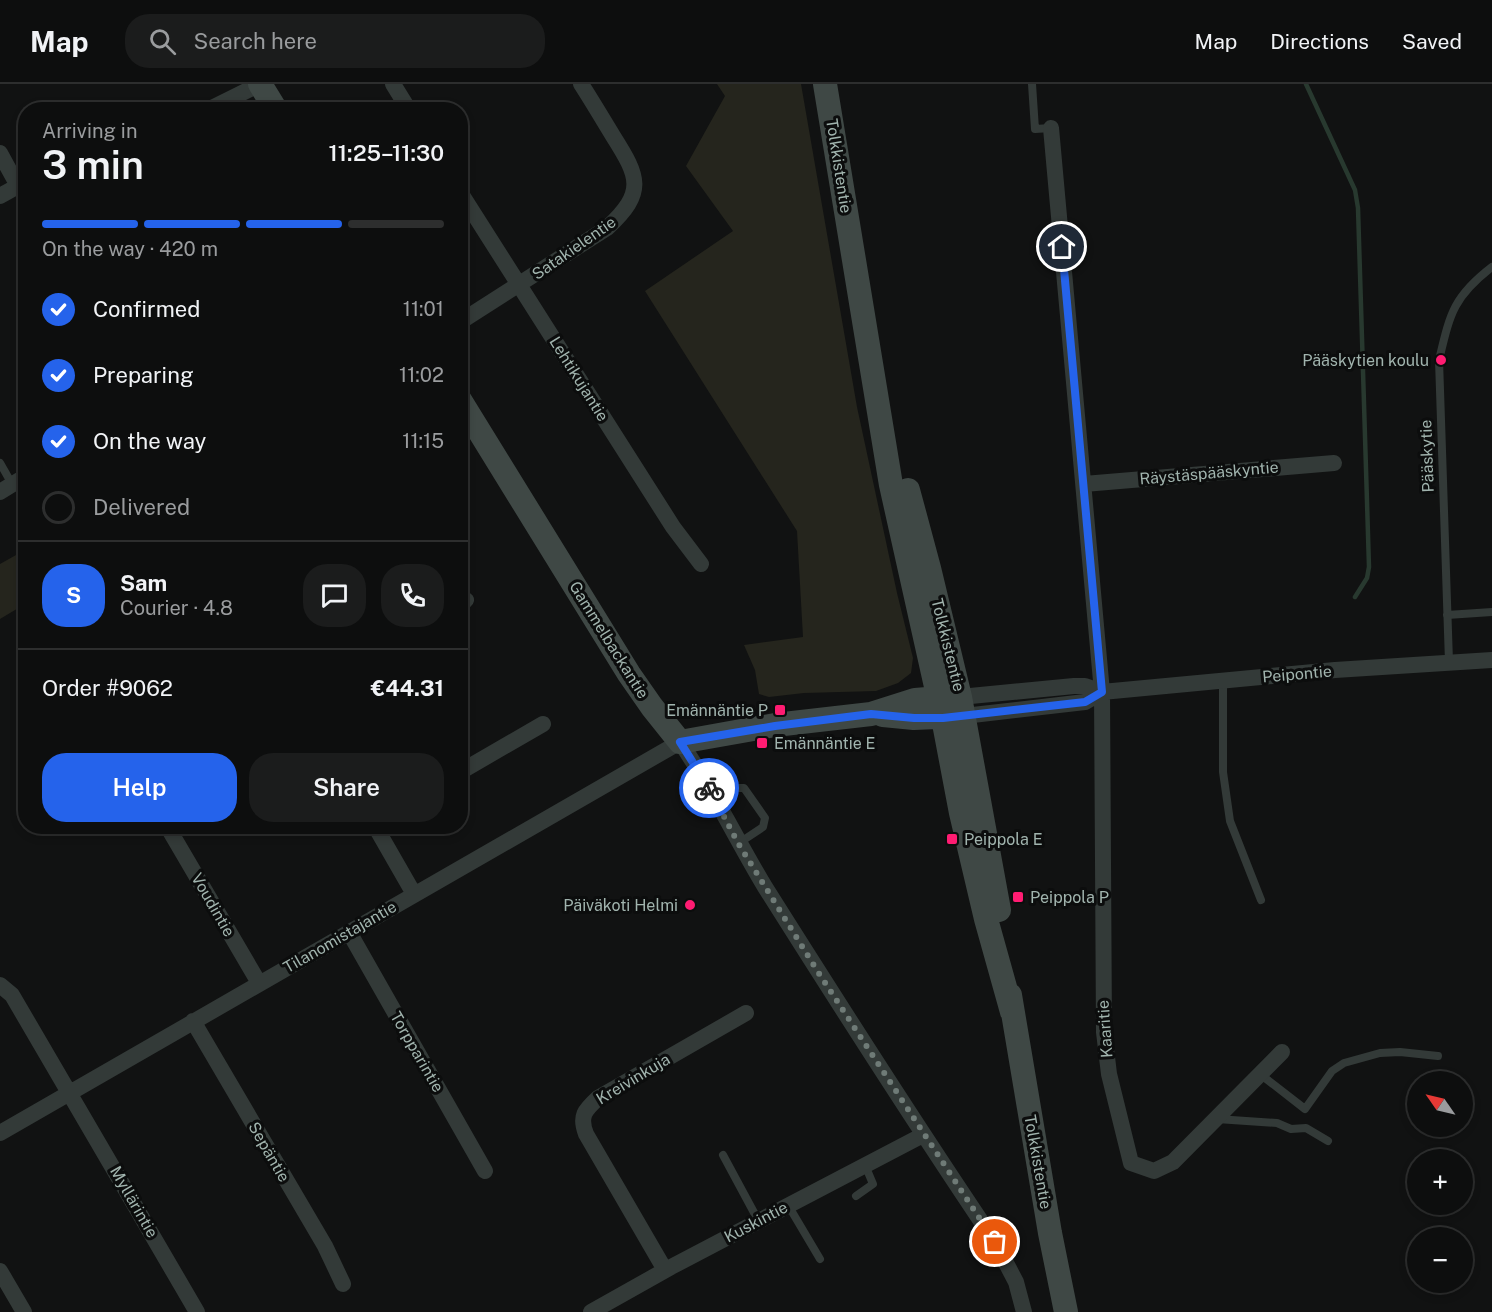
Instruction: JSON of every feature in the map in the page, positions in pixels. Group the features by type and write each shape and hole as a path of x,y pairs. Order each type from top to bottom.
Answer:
{"street":[{"path":"224,102 260,84 271,102"},
{"path":"393,84 404,102"},
{"name":"Satakielentie","path":"468,317 607,228 623,213 632,198 635,181 632,165 581,84"},
{"name":"Tolkkistentie","path":"825,84 876,390 905,479 929,568 951,707 961,813 983,909 1012,1012 1066,1312"},
{"path":"1051,128 1102,692"},
{"path":"0,153 18,186 0,196"},
{"name":"Lehtikujantie","path":"468,205 673,527 701,564"},
{"name":"Gammelbackantie","path":"468,413 629,674 652,708 680,742"},
{"name":"Räystäspääskyntie","path":"1084,484 1334,463"},
{"name":"Peipontie","path":"951,707 1074,686 1085,686 1102,692 1492,660"},
{"name":"Kaaritie","path":"1102,692 1104,1032 1109,1074 1131,1163 1154,1171 1173,1162 1282,1052"},
{"path":"951,707 915,700 871,714 775,726 680,742 712,793 738,843 818,972 995,1242 1016,1282 1024,1312"},
{"path":"468,767 543,724"},
{"name":"Tilanomistajantie","path":"0,1133 680,742"},
{"name":"Voudintie","path":"172,834 259,983"},
{"path":"380,834 414,894"},
{"name":"Torpparintie","path":"349,932 485,1171"},
{"name":"Myllärintie","path":"0,985 12,995 197,1312"},
{"name":"Kreivinkuja","path":"665,1270 586,1134 583,1117 587,1108 598,1098 746,1013"},
{"name":"Sepäntie","path":"193,1021 325,1246 343,1284"},
{"name":"Kuskintie","path":"591,1312 758,1220 923,1135"},
{"path":"0,1271 24,1312"}],"lane":[{"path":"1032,84 1035,129 1051,128"},
{"name":"Pääskytie","path":"1449,662 1439,360 1447,327 1459,298 1471,283 1492,267"},
{"path":"0,463 13,484"},
{"path":"1448,615 1492,612"},
{"path":"1223,681 1223,771 1230,821 1261,900"},
{"path":"712,793 744,788 765,818 763,827 738,843"},
{"path":"1260,1074 1305,1109 1332,1071 1344,1064 1380,1053 1400,1052 1438,1056"},
{"path":"1217,1119 1277,1123 1291,1129 1306,1128 1328,1141"},
{"path":"723,1155 758,1220"},
{"path":"856,1196 873,1184 864,1164"},
{"path":"788,1205 820,1259"}],"shaded area":[{"path":"717,84 801,84 857,407 913,658 911,673 898,683 876,691 804,693 769,697 759,694 755,670 744,645 803,637 797,531 645,291 733,231 686,166 725,96"},
{"path":"18,554 18,608 0,619 0,564"}],"waterway":[{"path":"1306,84 1355,190 1358,208 1369,567 1367,578 1355,597"}],"way so far":[{"path":"709,788 738,843 818,972 995,1242"}],"place":[{"name":"Pääskytien koulu","path":"1441,360"},
{"name":"Emännäntie P","path":"780,710"},
{"name":"Emännäntie E","path":"762,743"},
{"name":"Peippola E","path":"952,839"},
{"name":"Peippola P","path":"1018,897"},
{"name":"Päiväkoti Helmi","path":"690,905"}],"route":[{"path":"709,788 680,742 775,726 871,714 943,718 1085,702 1102,692 1062,247"}]}
